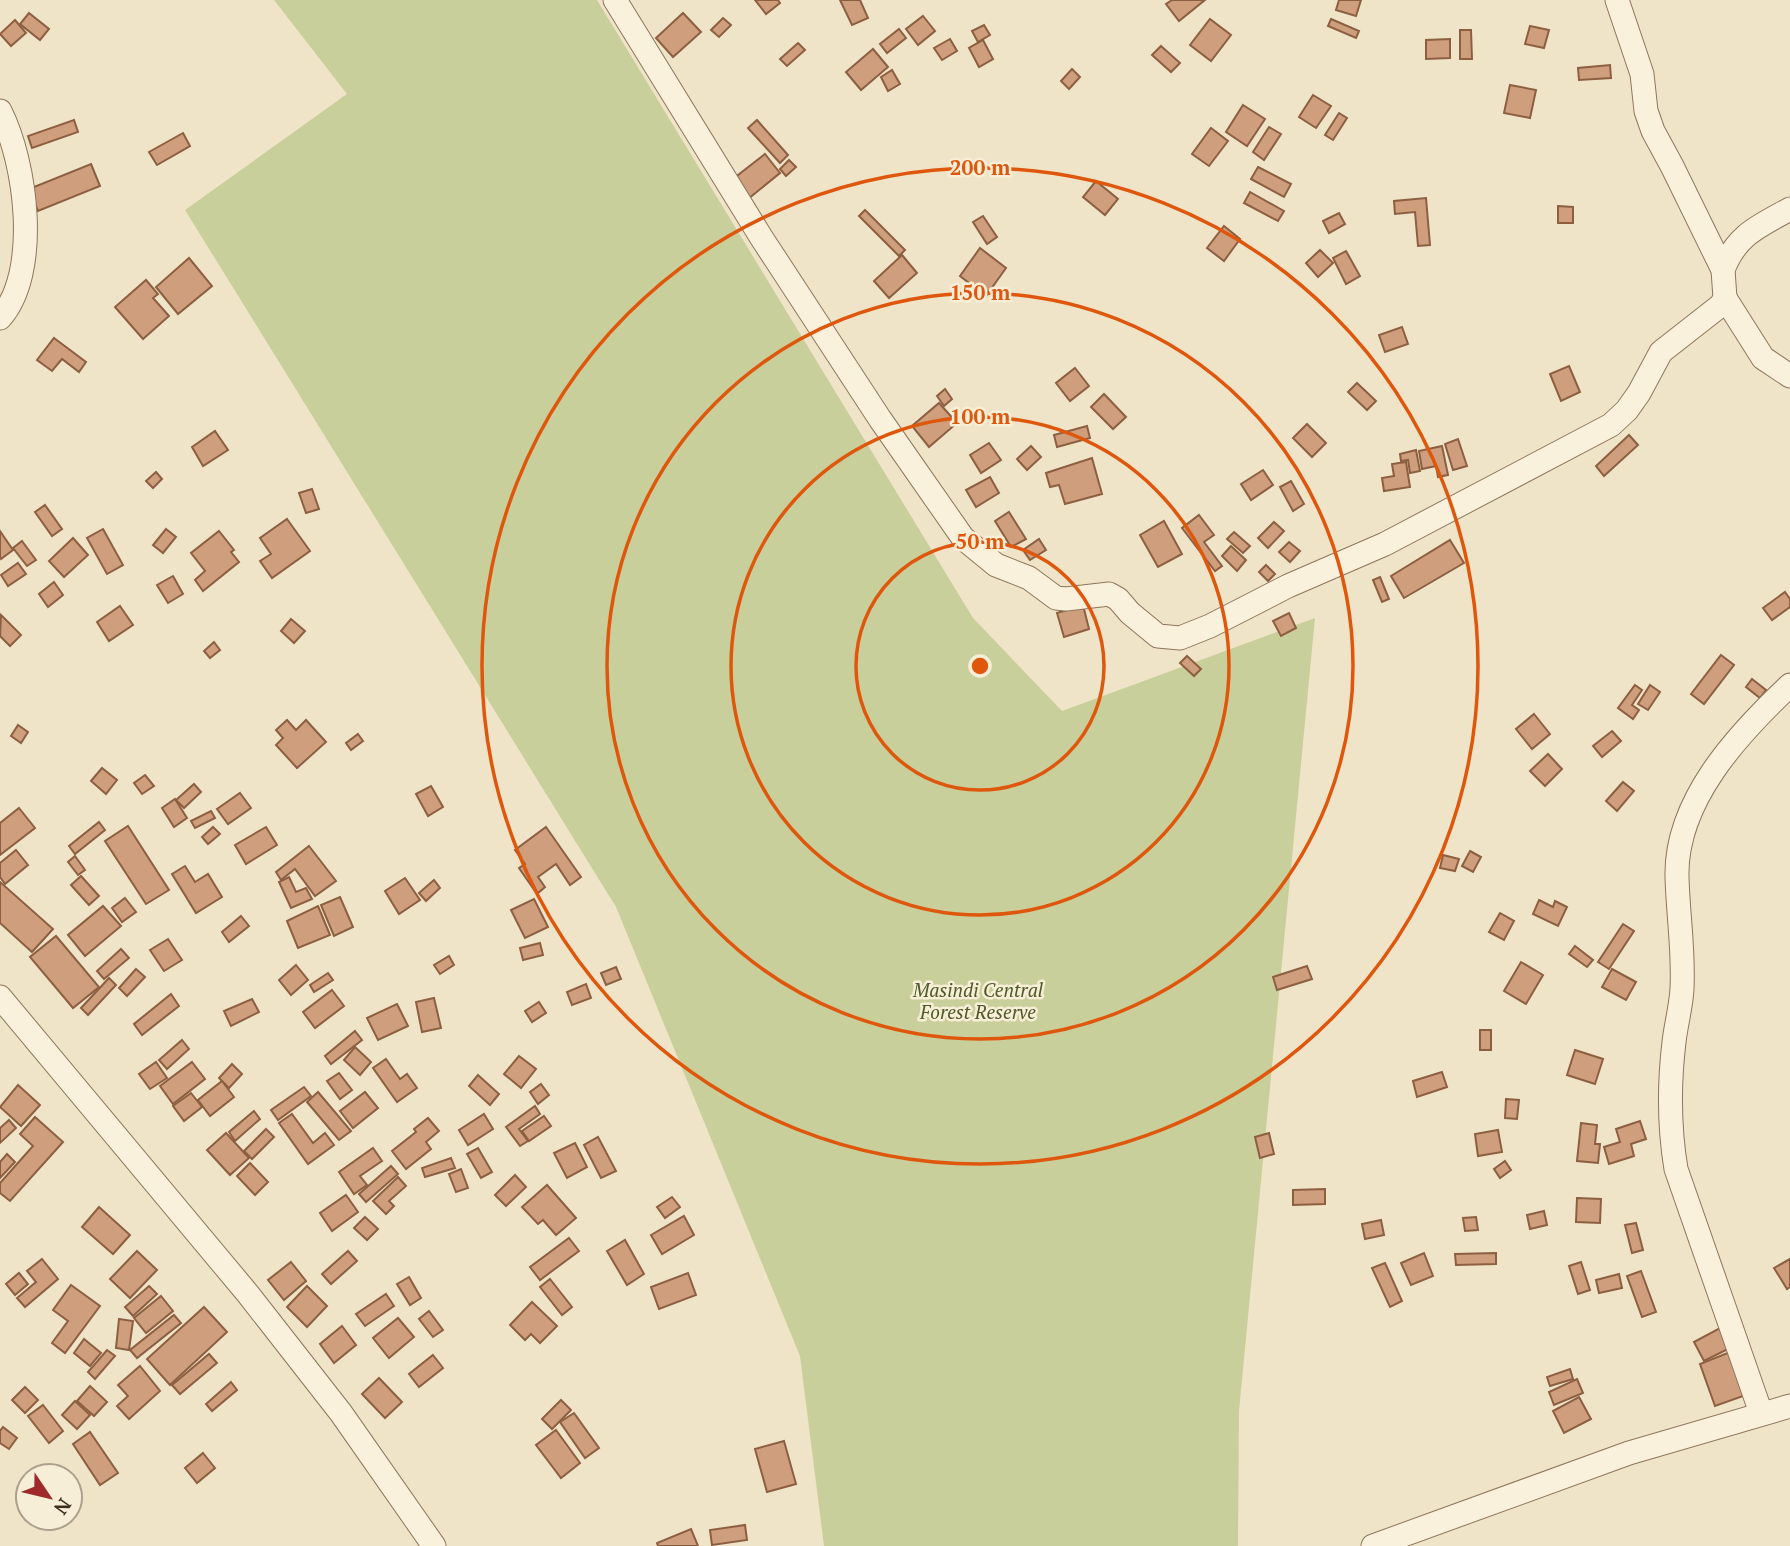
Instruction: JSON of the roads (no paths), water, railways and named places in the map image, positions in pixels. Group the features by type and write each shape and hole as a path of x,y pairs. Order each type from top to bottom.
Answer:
{"street":[{"path":"615,0 761,237 880,419 963,538 996,565 1029,578 1056,597 1066,599 1109,594 1158,636 1180,638 1210,626 1288,586 1385,544 1532,469 1611,425 1627,410 1639,393 1661,352 1712,313 1726,298"},
{"path":"1617,0 1642,74 1646,111 1653,131 1723,270 1726,298 1763,358 1790,376"},
{"path":"0,111 13,145 23,196 25,228 17,290 0,318"},
{"path":"1723,270 1730,251 1741,240 1790,209"},
{"path":"1761,1413 1680,1181 1674,1154 1671,1075 1682,991 1683,938 1677,876 1679,844 1687,818 1708,780 1739,738 1790,685"},
{"path":"0,997 256,1305 341,1413 434,1546"},
{"path":"1373,1546 1629,1453 1790,1406"}],"park label":[{"name":"Masindi Central Forest Reserve","path":"978,1001"}]}
